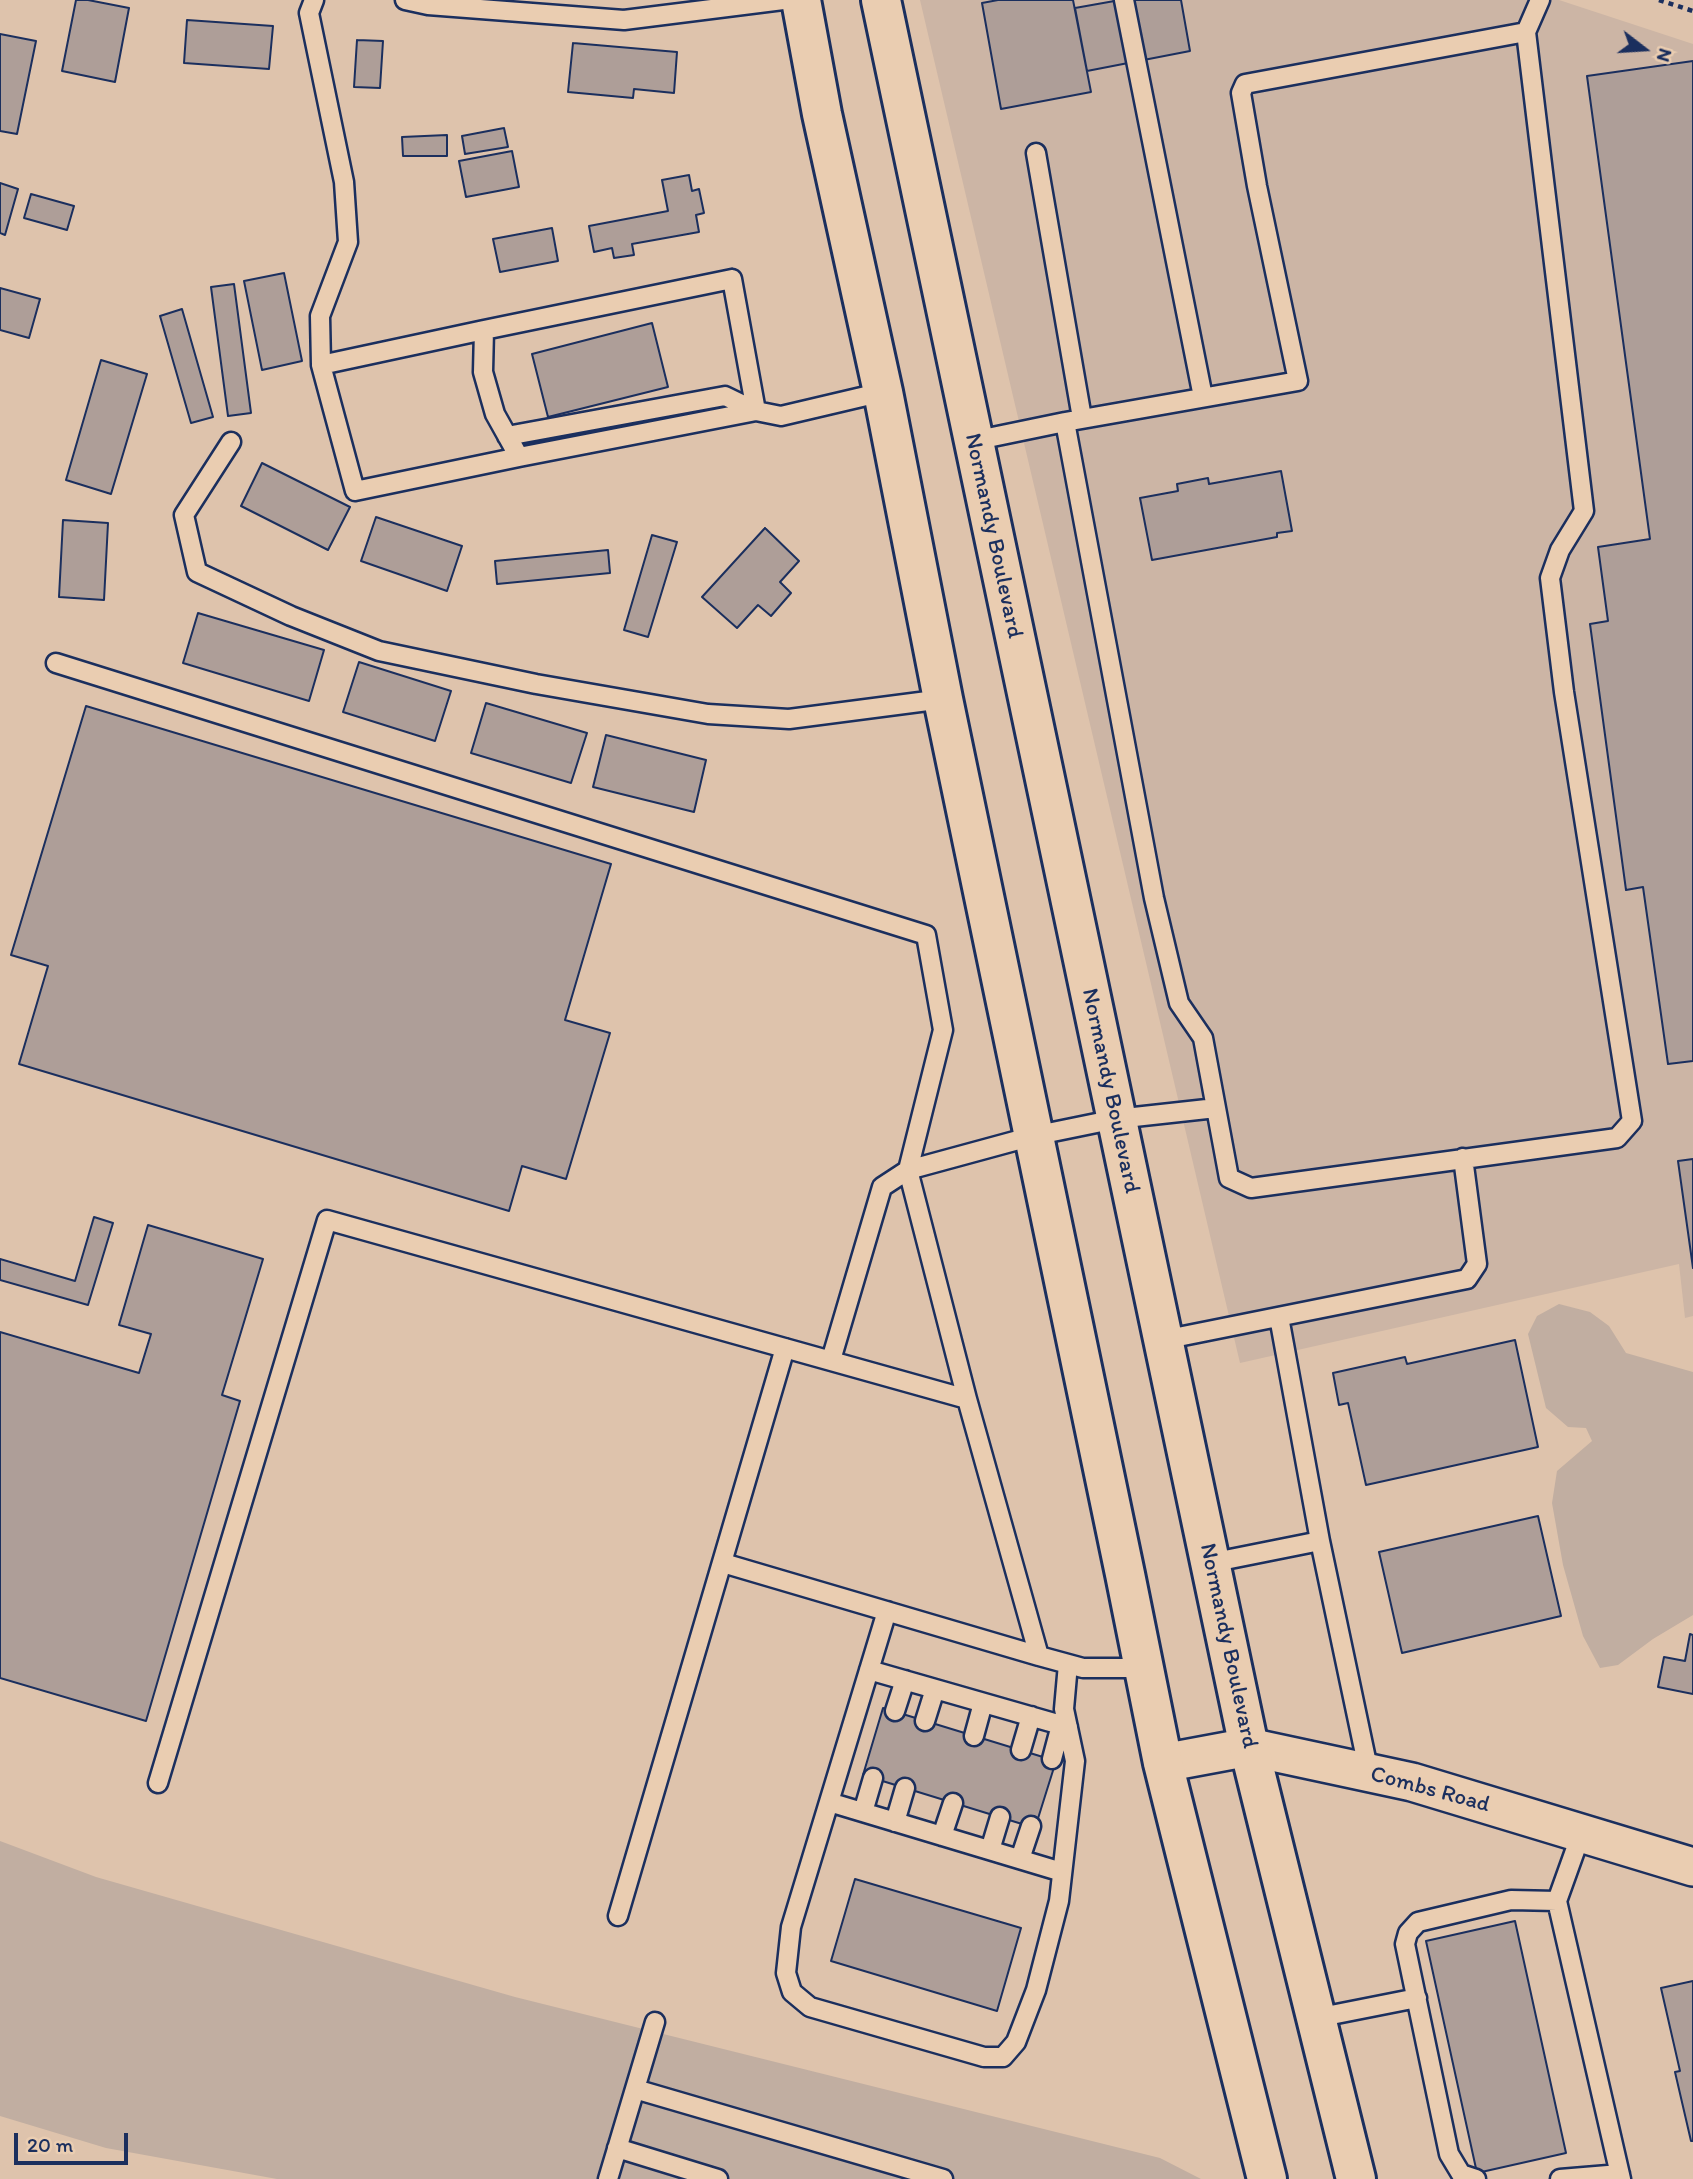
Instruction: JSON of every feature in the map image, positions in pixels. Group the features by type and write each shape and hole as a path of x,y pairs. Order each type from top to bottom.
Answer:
{"main road":[{"path":"801,0 1163,1763 1267,2179"},
{"name":"Normandy Boulevard","path":"881,0 1249,1747 1356,2179"}],"street":[{"name":"Combs Road","path":"1163,1763 1249,1747 1412,1782 1693,1867"}],"lane":[{"path":"314,0 309,13 344,182 348,242 320,316 321,365 355,491 756,411"},
{"path":"405,0 428,5 624,20 783,0"},
{"path":"1124,0 1203,397"},
{"path":"1036,153 1073,420 1156,908 1179,1003 1203,1038 1229,1178 1251,1188 1617,1138 1632,1121 1567,713 1550,578 1560,550 1584,511 1526,32 1540,0"},
{"path":"974,442 1073,420 1298,381 1254,173 1241,93 1245,84 1526,32"},
{"path":"321,365 732,279 756,411"},
{"path":"484,330 484,372 495,414 519,457"},
{"path":"507,436 725,396 756,411 781,416 883,391"},
{"path":"231,442 184,514 197,572 291,616 379,651 536,684 708,714 789,719 943,699"},
{"path":"56,663 926,936 943,1030 908,1170 967,1399 1039,1656"},
{"path":"831,1360 882,1187 908,1170 1033,1136 1116,1119 1216,1108"},
{"path":"1163,1339 1467,1279 1477,1264 1464,1158"},
{"path":"158,1783 327,1220 967,1399"},
{"path":"1279,1317 1320,1541 1368,1773"},
{"path":"618,1916 785,1348"},
{"path":"1210,1563 1320,1541"},
{"path":"723,1563 1083,1668 1143,1668"},
{"path":"887,1611 791,1927 786,1973 792,1992 810,2007 984,2057 1003,2057 1016,2042 1036,1990 1059,1901 1075,1762 1065,1726 1068,1664"},
{"path":"869,1670 1065,1726"},
{"path":"895,1711 905,1680"},
{"path":"925,1721 935,1689"},
{"path":"974,1735 983,1703"},
{"path":"1021,1750 1031,1716"},
{"path":"1052,1759 1065,1726"},
{"path":"863,1812 873,1778"},
{"path":"895,1822 905,1788"},
{"path":"829,1802 1062,1872"},
{"path":"942,1836 953,1803"},
{"path":"990,1850 1000,1817"},
{"path":"1020,1859 1031,1826"},
{"path":"1560,2179 1620,2176 1557,1901 1581,1834"},
{"path":"1476,2179 1461,2174 1449,2154 1405,1944 1408,1933 1418,1922 1511,1900 1557,1901"},
{"path":"1315,2018 1417,1998"},
{"path":"608,2179 655,2022"},
{"path":"635,2089 943,2179"},
{"path":"618,2148 718,2179"}],"path":[{"path":"1659,0 1693,11"}],"shaded area":[{"path":"920,0 1559,0 1693,44 1693,1316 1685,1318 1679,1264 1240,1363"},
{"path":"1559,1304 1590,1312 1609,1326 1626,1353 1693,1372 1693,1615 1653,1639 1618,1665 1600,1668 1583,1636 1563,1565 1552,1503 1557,1471 1592,1441 1586,1428 1568,1427 1546,1408 1528,1334 1537,1316"},
{"path":"0,1841 96,1877 515,1997 1160,2158 1201,2179 277,2179 106,2148 0,2116"}],"building":[{"path":"76,0 129,8 115,82 62,71"},
{"path":"998,0 1073,0 1091,92 1001,109 982,3"},
{"path":"1120,0 1181,0 1190,51 1087,71 1075,8"},
{"path":"187,20 273,26 269,69 184,63"},
{"path":"0,34 36,41 17,134 0,131"},
{"path":"357,40 383,41 380,88 354,87"},
{"path":"573,43 677,52 674,93 634,89 633,98 568,92"},
{"path":"1693,61 1693,1061 1668,1064 1643,887 1626,890 1590,624 1608,621 1598,547 1650,539 1587,76"},
{"path":"504,128 508,147 465,154 462,136"},
{"path":"447,135 447,156 403,156 402,137"},
{"path":"512,151 519,187 466,197 459,161"},
{"path":"689,175 692,191 699,189 704,213 696,215 699,232 632,244 634,255 614,258 612,248 594,252 589,226 668,211 662,180"},
{"path":"0,183 18,189 5,235 0,233"},
{"path":"31,194 74,206 67,230 24,218"},
{"path":"552,228 558,261 500,272 493,239"},
{"path":"284,273 302,361 262,370 244,281"},
{"path":"234,284 251,413 228,416 211,287"},
{"path":"0,288 40,299 29,338 0,330"},
{"path":"182,309 213,417 191,423 160,316"},
{"path":"652,323 668,387 548,417 532,354"},
{"path":"101,360 147,374 111,494 66,480"},
{"path":"262,463 350,507 328,550 241,506"},
{"path":"1281,471 1292,531 1277,533 1277,537 1152,560 1140,498 1178,491 1177,484 1208,478 1209,484"},
{"path":"376,517 462,546 447,591 361,561"},
{"path":"63,520 108,523 104,600 59,597"},
{"path":"765,528 799,561 780,582 791,593 771,616 758,605 737,628 702,597"},
{"path":"652,535 677,542 648,637 624,630"},
{"path":"608,550 610,573 497,584 495,561"},
{"path":"198,613 324,650 309,701 183,663"},
{"path":"359,662 451,691 435,741 343,712"},
{"path":"486,703 587,733 571,783 471,753"},
{"path":"86,706 611,864 565,1020 610,1033 566,1179 522,1166 509,1211 19,1064 48,966 11,955"},
{"path":"606,735 706,760 694,812 593,787"},
{"path":"1693,1159 1693,1268 1678,1161"},
{"path":"94,1217 113,1223 88,1305 0,1280 0,1259 75,1281"},
{"path":"148,1225 263,1259 222,1395 240,1401 146,1721 0,1678 0,1332 139,1373 151,1334 119,1325"},
{"path":"1515,1340 1538,1447 1366,1485 1348,1403 1339,1405 1333,1373 1405,1357 1407,1364"},
{"path":"1538,1516 1561,1616 1402,1653 1379,1552"},
{"path":"1690,1634 1693,1635 1693,1694 1658,1687 1664,1657 1685,1661"},
{"path":"883,1708 1056,1761 1035,1828 863,1775"},
{"path":"855,1879 1021,1928 997,2011 831,1961"},
{"path":"1515,1921 1566,2153 1477,2173 1426,1941"},
{"path":"1693,1981 1691,2141 1675,2072 1680,2071 1661,1988"}]}
